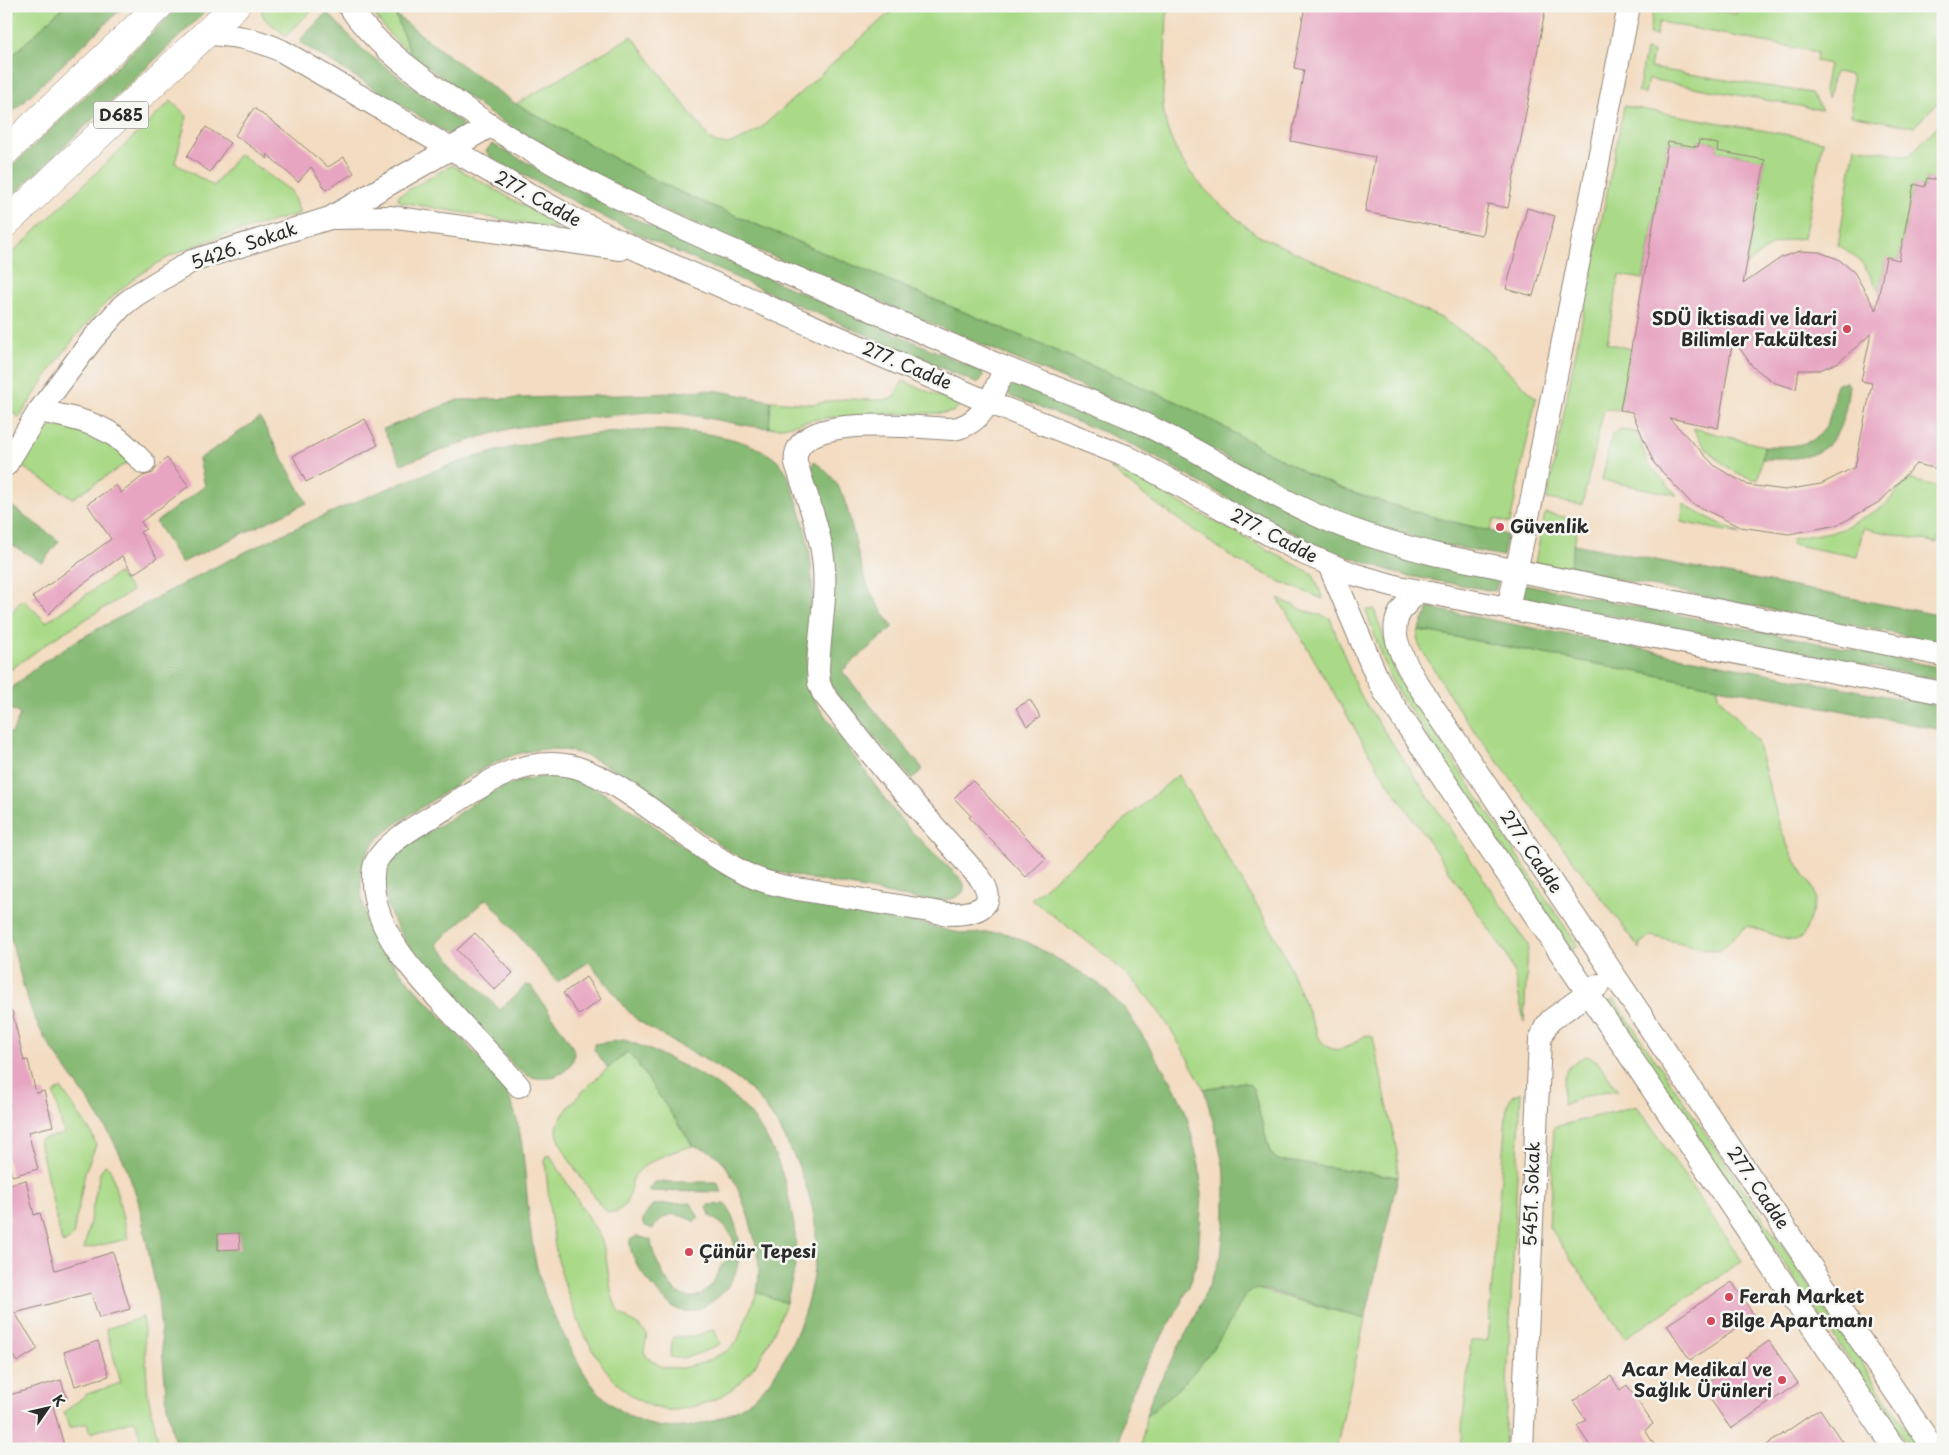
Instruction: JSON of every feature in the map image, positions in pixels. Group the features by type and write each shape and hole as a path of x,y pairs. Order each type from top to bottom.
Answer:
{"highway":[{"name":"D685","path":"6,151 159,6"},
{"name":"D685","path":"6,223 235,6"}],"street":[{"name":"277. Cadde","path":"349,6 372,35 392,54 490,126 553,164 676,225 1005,368 1147,425 1279,497 1332,522 1394,544 1438,555 1943,656"},
{"path":"1508,608 1517,571 1629,6"},
{"name":"277. Cadde","path":"206,34 228,34 263,42 282,51 449,149 572,218 642,252 988,402 1126,456 1271,536 1329,565 1419,591 1400,612 1395,624 1398,641 1406,664 1417,683 1934,1449"},
{"name":"5426. Sokak","path":"6,465 39,411 108,320 122,306 151,284 192,261 208,255 330,218 490,126"},
{"path":"330,218 390,217 642,252"},
{"path":"519,1086 423,981 401,954 378,911 373,878 373,868 377,860 394,843 486,782 503,774 532,766 569,766 584,770 637,798 725,863 744,873 784,887 948,914 967,914 976,911 988,900 987,886 886,772 823,693 819,683 818,670 824,584 822,552 816,524 794,453 799,444 820,432 866,424 962,428 977,419 1005,368"},
{"path":"39,411 73,419 104,430 122,441 144,463"},
{"name":"277. Cadde","path":"1329,565 1384,691 1895,1449"},
{"path":"1419,591 1943,692"},
{"name":"5451. Sokak","path":"1522,1449 1540,1040 1551,1020 1614,975"}],"green space":[{"path":"6,6 64,6 6,62"},
{"path":"64,6 124,6 6,118 6,62"},
{"path":"180,6 211,6 6,202 6,172"},
{"path":"262,6 316,6 286,36 264,18"},
{"path":"368,6 392,6 411,54 390,35"},
{"path":"897,6 1169,6 1163,98 1167,127 1184,163 1210,194 1257,235 1441,318 1481,345 1536,398 1510,523 1494,519 1490,531 1437,518 1353,493 1308,474 1182,404 684,194 647,176 516,104 632,36 709,138 714,142 728,144 743,139 762,127"},
{"path":"1654,6 1694,6 1736,14 1737,6 1930,6 1943,26 1943,106 1938,102 1914,127 1851,115 1852,78 1850,75 1837,72 1834,74 1828,98 1824,91 1829,64 1816,61 1817,52 1659,22 1656,36 1649,34"},
{"path":"327,12 363,50 463,126 456,132 448,134 302,44 301,39"},
{"path":"395,14 442,51 516,104 647,176 684,194 1182,404 1308,474 1353,493 1437,518 1507,535 1503,556 1439,544 1384,529 1321,506 1127,406 670,213 536,143 489,113 411,54"},
{"path":"1646,50 1653,52 1650,68 1811,93 1822,110 1648,79 1645,94 1638,92"},
{"path":"171,101 187,116 175,163 214,186 239,154 291,191 300,213 199,244 167,258 121,289 101,308 66,349 19,418 6,406 6,259"},
{"path":"1624,106 1823,141 1804,238 1778,243 1766,249 1746,266 1765,160 1717,151 1718,144 1699,140 1698,147 1668,142 1643,279 1619,275 1607,343 1631,349 1620,410 1604,409 1582,505 1547,499"},
{"path":"1939,124 1943,126 1943,181 1927,178 1925,187 1914,185 1899,260 1886,258 1879,292 1863,265 1853,255 1838,245 1855,147 1909,156"},
{"path":"492,144 620,212 981,371 983,376 976,383 666,247 491,158 486,151"},
{"path":"452,165 552,222 557,229 401,202 399,200 398,196 401,194"},
{"path":"903,381 960,405 953,412 945,413 841,417 769,428 771,401 812,404 844,399 887,400 893,398"},
{"path":"1846,382 1849,385 1841,423 1835,437 1826,446 1815,453 1801,457 1762,459 1764,446 1796,445 1817,437 1824,429 1829,418 1835,386 1837,383"},
{"path":"1011,383 1119,423 1496,577 1498,581 1495,591 1403,575 1331,551 1259,516 1141,449 1111,435 1010,396 1007,391"},
{"path":"704,390 771,401 769,428 679,413 648,412 585,418 513,428 483,436 401,464 383,429 458,400 655,394"},
{"path":"260,418 307,503 181,563 156,522 205,486 199,459"},
{"path":"48,422 112,443 128,462 73,498 21,466"},
{"path":"1693,428 1764,446 1758,480 1738,473 1720,461 1704,446"},
{"path":"653,430 703,433 740,441 771,456 782,466 790,481 798,504 811,561 812,606 807,669 812,693 818,706 895,813 959,877 964,884 964,891 950,899 921,900 766,870 749,863 733,853 645,789 605,765 574,752 556,749 539,750 522,753 490,765 404,818 376,841 365,859 361,881 363,904 370,926 398,969 505,1088 512,1103 520,1135 532,1240 540,1279 553,1313 584,1372 603,1397 623,1413 646,1423 671,1428 707,1422 741,1407 768,1383 790,1349 806,1307 815,1264 816,1243 815,1223 808,1191 794,1156 776,1122 746,1086 722,1069 637,1020 589,962 557,982 487,898 436,944 500,1010 526,985 531,986 571,1044 574,1052 573,1060 558,1075 536,1078 523,1073 504,1055 431,975 413,952 398,928 387,905 384,883 391,863 397,856 423,836 492,792 520,781 546,777 569,779 592,787 616,800 709,864 950,931 966,934 1002,932 1029,943 1099,984 1126,1010 1171,1081 1185,1110 1199,1165 1202,1195 1198,1257 1190,1284 1176,1313 1150,1356 1127,1403 1121,1431 1120,1449 176,1449 167,1406 158,1298 138,1200 125,1164 112,1138 45,1039 34,1017 24,989 6,920 6,731 12,733 20,714 6,707 6,694 38,666 74,642 201,574 306,523 419,476 518,446 585,435"},
{"path":"1621,430 1636,432 1649,465 1677,495 1602,480 1612,435"},
{"path":"814,461 833,479 843,496 868,587 893,627 842,671 923,769 912,779 837,695 830,684 828,674 826,522 812,471"},
{"path":"1109,467 1147,485 1313,574 1323,599 1281,582 1235,559 1138,491"},
{"path":"1909,479 1943,488 1943,521 1937,543 1863,528 1857,557 1791,544 1792,539 1840,530 1884,506"},
{"path":"6,502 59,541 42,563 6,541"},
{"path":"1684,503 1689,508 1741,534 1681,522"},
{"path":"1545,513 1579,520 1569,570 1535,563"},
{"path":"1574,544 1943,616 1943,643 1569,570"},
{"path":"118,573 132,591 53,639 6,673 6,633 11,614 16,606 24,600 46,622"},
{"path":"1524,584 1943,668 1943,681 1518,597"},
{"path":"1278,598 1303,610 1330,618 1355,684 1364,701 1528,945 1524,1022 1515,976 1507,955 1378,768"},
{"path":"1429,608 1943,707 1943,730 1419,630"},
{"path":"1374,609 1396,674 1578,946 1572,950 1390,678 1366,611"},
{"path":"1419,630 1718,687 1718,696 1757,741 1780,827 1791,854 1814,890 1816,900 1805,932 1801,938 1787,940 1746,926 1721,950 1715,951 1651,936 1640,943 1640,949 1461,713 1420,647 1417,638"},
{"path":"1178,775 1271,929 1284,954 1318,1036 1323,1043 1329,1048 1340,1049 1353,1044 1366,1035 1373,1037 1397,1152 1398,1177 1278,1160 1270,1153 1253,1089 1243,1082 1204,1089 1166,1022 1138,986 1100,951 1031,899"},
{"path":"1614,999 1920,1449 1910,1449 1608,1003"},
{"path":"624,1040 664,1056 699,1074 719,1087 744,1107 763,1133 778,1162 788,1193 795,1230 795,1266 786,1303 757,1292 759,1277 758,1256 751,1226 739,1192 725,1165 712,1153 693,1146 631,1054 627,1052 608,1068 594,1049 594,1044"},
{"path":"628,1052 693,1146 669,1153 652,1161 638,1171 632,1182 628,1200 617,1212 608,1212 602,1207 569,1159 563,1149 557,1131 559,1122 574,1100"},
{"path":"1587,1056 1597,1061 1618,1091 1597,1093 1563,1105 1564,1082 1568,1069 1572,1064"},
{"path":"1243,1082 1250,1085 1253,1089 1270,1153 1278,1160 1398,1177 1365,1319 1267,1290 1250,1292 1245,1295 1225,1331 1203,1361 1177,1389 1146,1416 1152,1396 1195,1317 1221,1257 1225,1218 1225,1174 1204,1089"},
{"path":"61,1088 92,1134 96,1145 85,1172 73,1236 68,1241 62,1243 39,1140 64,1134 54,1094"},
{"path":"1521,1092 1504,1449 1460,1449 1471,1341 1487,1341 1507,1105 1512,1096"},
{"path":"1637,1106 1742,1261 1625,1338 1549,1227 1554,1127"},
{"path":"550,1155 601,1239 615,1305 622,1314 647,1334 644,1352 647,1357 662,1367 681,1368 703,1363 727,1351 737,1342 757,1292 786,1303 763,1353 743,1380 730,1391 696,1406 666,1410 645,1404 627,1392 611,1376 585,1336 575,1314 561,1272 553,1230 545,1160"},
{"path":"105,1165 109,1167 112,1174 128,1239 84,1249 100,1173"},
{"path":"654,1182 717,1182 722,1192 648,1191"},
{"path":"691,1203 699,1218 695,1222 682,1216 672,1215 663,1218 653,1229 643,1225 643,1219 652,1205"},
{"path":"724,1204 730,1211 735,1224 740,1247 739,1258 732,1279 718,1297 705,1306 690,1311 678,1310 665,1300 644,1275 634,1258 630,1240 637,1236 651,1240 652,1249 657,1261 671,1286 682,1295 695,1297 711,1286 734,1247 732,1236 721,1223 711,1217 707,1207 708,1205"},
{"path":"1257,1289 1365,1319 1336,1449 1141,1449 1146,1416 1177,1389 1203,1362 1225,1331 1245,1295 1251,1290"},
{"path":"143,1317 148,1396 160,1449 143,1449 135,1420 90,1433 87,1423 69,1428 64,1412 87,1394 121,1383 106,1329"},
{"path":"714,1329 720,1344 683,1358 670,1357 673,1337 696,1336"}],"building":[{"path":"1305,6 1546,6 1508,208 1488,204 1482,235 1365,212 1375,157 1291,141 1304,70 1294,68"},
{"path":"254,108 328,167 344,157 354,173 326,190 311,167 298,182 267,154 268,159 235,135"},
{"path":"206,127 230,143 210,172 187,156"},
{"name":"SDÜ İktisadi ve İdari Bilimler Fakültesi","path":"1699,140 1718,144 1717,151 1765,160 1743,284 1782,257 1800,251 1819,252 1838,259 1854,272 1876,310 1886,257 1899,260 1914,184 1925,187 1927,178 1943,181 1943,470 1916,464 1881,501 1838,525 1789,534 1740,527 1691,503 1654,463 1632,412 1620,410 1668,142 1698,147","holes":["1871,334 1861,381 1872,383 1855,467 1821,484 1785,490 1748,485 1716,467 1669,418 1718,428 1733,339 1753,367 1775,383 1796,389 1799,370 1820,370 1839,362"]},
{"path":"1527,208 1555,216 1533,296 1506,289"},
{"path":"365,419 378,445 306,482 293,456"},
{"path":"167,458 189,486 141,522 146,529 140,532 157,558 133,574 122,556 68,595 49,614 32,597 111,539 87,504 116,485 121,493 143,476 153,473 157,466"},
{"path":"1030,700 1040,717 1027,726 1016,708"},
{"path":"972,780 1046,858 1026,877 969,817 971,816 954,798"},
{"path":"475,933 513,973 495,990 457,950"},
{"path":"586,977 601,999 579,1015 563,993"},
{"path":"12,1011 24,1061 28,1060 36,1093 44,1091 53,1126 28,1132 38,1169 12,1176 6,1155 6,1107 10,1107 6,1089 6,1012"},
{"path":"26,1180 34,1215 40,1213 55,1270 113,1252 130,1309 99,1318 91,1293 15,1313 38,1349 17,1362 6,1345 6,1221 10,1220 6,1204 6,1185"},
{"path":"239,1233 240,1249 218,1250 218,1234"},
{"name":"Bilge Apartmanı","path":"1732,1282 1755,1317 1690,1360 1667,1325"},
{"path":"98,1341 109,1376 75,1386 64,1352"},
{"path":"1769,1341 1798,1383 1731,1429 1702,1387"},
{"path":"1611,1376 1620,1390 1627,1385 1653,1424 1645,1430 1657,1449 1592,1449 1577,1426 1586,1420 1573,1401"},
{"path":"61,1380 67,1399 52,1403 65,1449 6,1449 6,1396"},
{"path":"1820,1409 1847,1449 1761,1449 1812,1414"}],"place":[{"name":"SDÜ İktisadi ve İdari Bilimler Fakültesi","path":"1847,329"},
{"name":"Güvenlik","path":"1500,527"},
{"name":"Çünür Tepesi","path":"689,1252"},
{"name":"Ferah Market","path":"1729,1297"},
{"name":"Bilge Apartmanı","path":"1711,1321"},
{"name":"Acar Medikal ve Sağlık Ürünleri","path":"1782,1380"}]}
